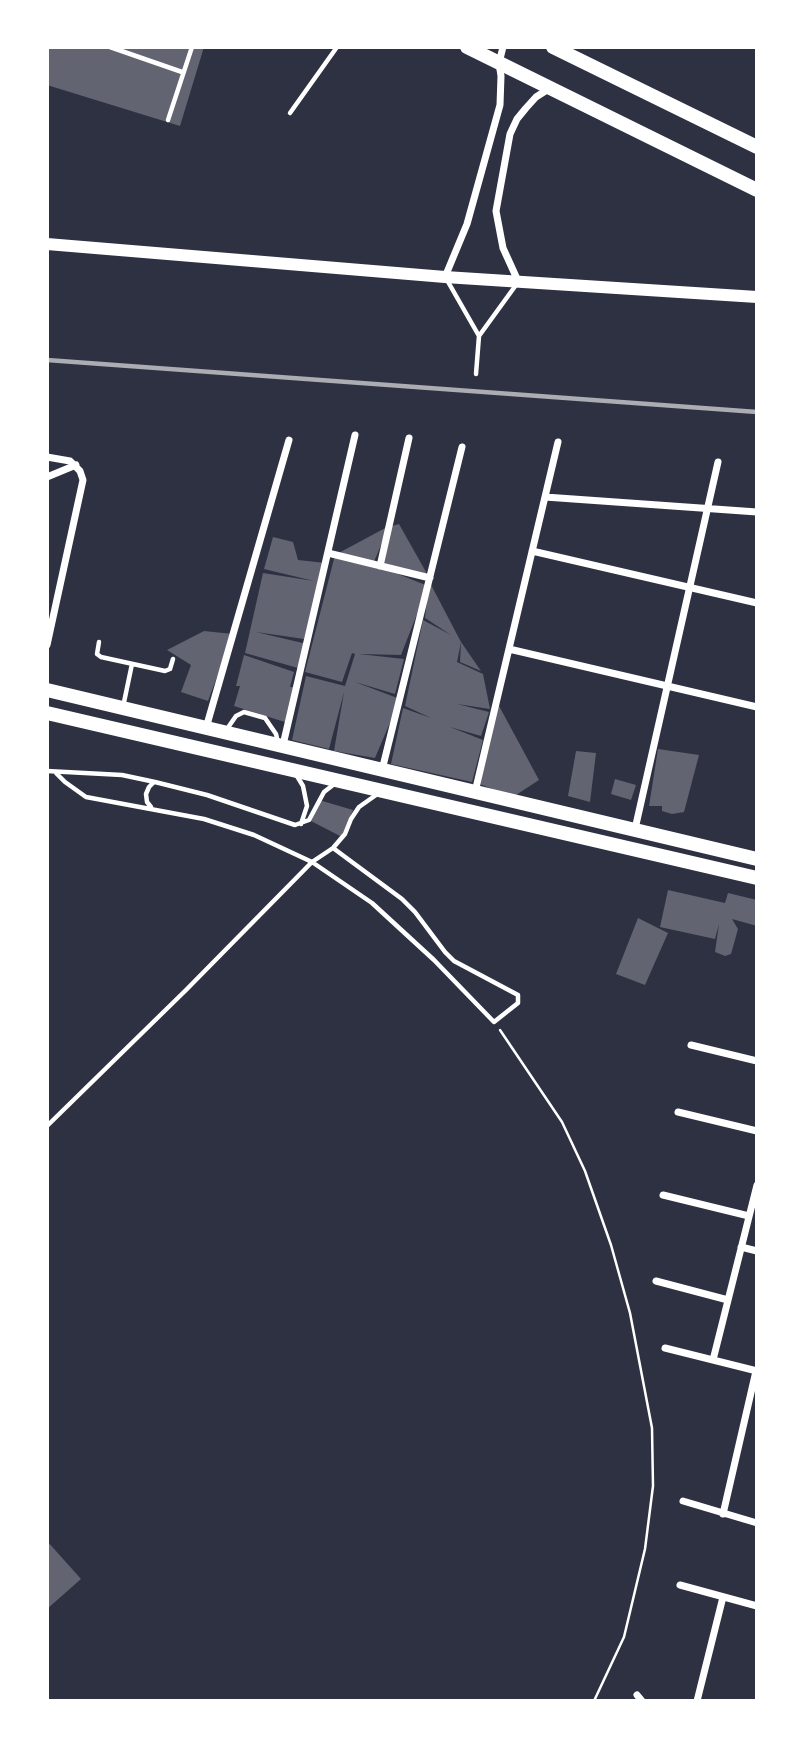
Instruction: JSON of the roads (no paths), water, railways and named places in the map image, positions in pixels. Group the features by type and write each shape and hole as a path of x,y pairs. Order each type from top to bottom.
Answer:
{"main road":[{"path":"467,47 757,190"},
{"path":"553,47 757,148"},
{"path":"47,690 757,859"},
{"path":"47,713 757,878"},
{"path":"339,781 344,762"}],"street":[{"path":"445,277 467,224 500,105 502,76 499,63 503,47"},
{"path":"519,282 503,248 496,211 513,127 536,97 550,88"},
{"path":"47,244 445,277 757,297"},
{"path":"281,744 355,435"},
{"path":"380,566 409,438"},
{"path":"206,728 289,440"},
{"path":"475,792 558,442"},
{"path":"382,770 462,447"},
{"path":"47,457 61,458 78,468 83,480 47,645"},
{"path":"635,830 718,462"},
{"path":"47,477 78,468"},
{"path":"545,497 757,512"},
{"path":"532,551 757,603"},
{"path":"328,553 430,578"},
{"path":"47,597 57,599"},
{"path":"509,649 757,708"},
{"path":"691,1045 757,1061"},
{"path":"678,1112 757,1131"},
{"path":"713,1360 757,1185"},
{"path":"663,1195 749,1216"},
{"path":"741,1247 757,1251"},
{"path":"656,1281 728,1300"},
{"path":"665,1348 756,1371 723,1514"},
{"path":"683,1501 757,1523"},
{"path":"680,1585 757,1606"},
{"path":"697,1701 723,1597"}],"lane":[{"path":"110,47 182,72"},
{"path":"167,120 191,47"},
{"path":"290,113 337,47"},
{"path":"445,277 479,336"},
{"path":"476,374 479,336 519,282"},
{"path":"99,642 99,656 132,664 168,671 172,667 173,659"},
{"path":"123,708 132,664"},
{"path":"226,732 229,723 244,712 265,718 281,744"},
{"path":"47,771 122,775 155,782 207,795 295,825 309,820 324,792 339,781"},
{"path":"292,771 303,786 307,806 300,825"},
{"path":"56,773 86,797 204,819 254,835 312,862 372,903 434,960 494,1022 518,1003 518,995 454,961 402,899 333,848"},
{"path":"152,808 147,802 146,794 155,782"},
{"path":"47,1126 312,862 333,848 345,834 359,807 370,797 384,792"}],"railway":[{"path":"47,360 757,412"}]}
